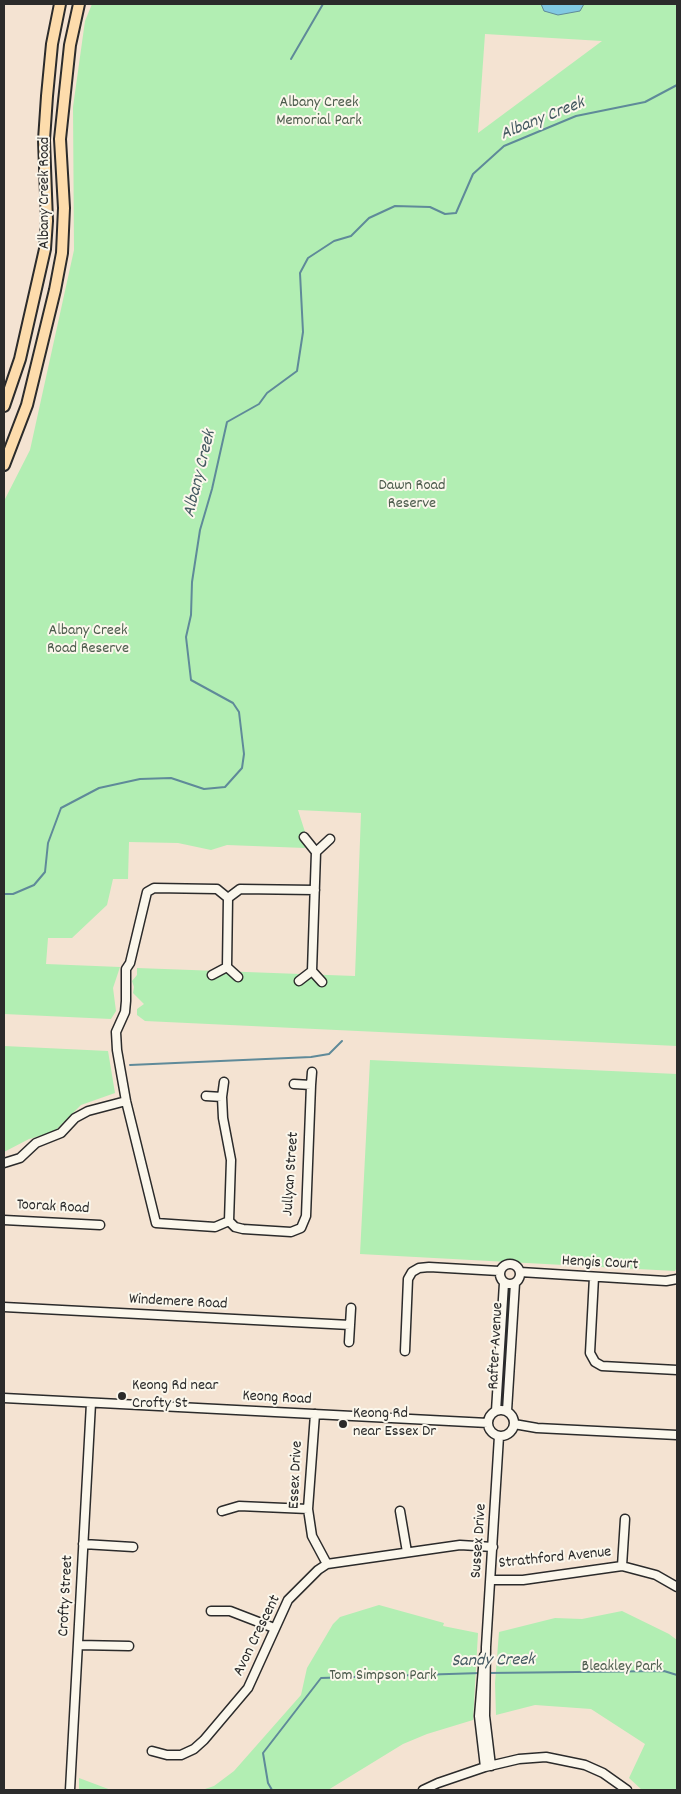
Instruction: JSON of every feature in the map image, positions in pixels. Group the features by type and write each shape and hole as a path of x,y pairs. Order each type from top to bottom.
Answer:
{"main road":[{"name":"Albany Creek Road","path":"4,406 20,359 45,249 46,114 52,44 60,4"},
{"name":"Albany Creek Road","path":"4,464 27,405 62,253 64,208 60,139 70,45 79,4"}],"street":[{"path":"304,837 316,852 312,971 322,982"},
{"path":"316,852 330,839"},
{"path":"224,1082 222,1097 223,1118 231,1160 229,1221 215,1228 156,1223 119,1069 116,1032 125,1012 126,970 130,963 147,892 154,888 217,889 228,898"},
{"path":"228,898 240,889 315,890"},
{"path":"228,898 227,967 238,977"},
{"path":"212,975 227,967"},
{"path":"299,981 312,971"},
{"name":"Jullyan Street","path":"229,1221 235,1227 243,1229 291,1232 301,1228 304,1222 312,1072"},
{"path":"294,1084 311,1085"},
{"path":"206,1096 222,1097"},
{"path":"4,1163 20,1158 36,1142 53,1138 75,1118 88,1111 126,1101"},
{"name":"Toorak Road","path":"4,1220 100,1225"},
{"path":"405,1351 407,1287 412,1272 419,1268 429,1267 499,1271 503,1266 512,1263 517,1266 520,1272"},
{"name":"Rafter Avenue","path":"496,1410 504,1283 500,1278 499,1271"},
{"name":"Rafter Avenue","path":"507,1411 515,1283 520,1272"},
{"name":"Hengis Court","path":"520,1272 666,1281 677,1279"},
{"path":"594,1277 590,1353 595,1362 602,1366 677,1370"},
{"name":"Rafter Avenue","path":"504,1283 515,1283"},
{"name":"Windemere Road","path":"4,1307 350,1325"},
{"path":"349,1342 351,1308"},
{"name":"Keong Road","path":"4,1398 488,1422"},
{"name":"Crofty Street","path":"70,1790 91,1403"},
{"path":"496,1410 507,1411 513,1416 514,1424 508,1434 499,1436 490,1430 488,1422 490,1416 496,1410"},
{"name":"Essex Drive","path":"315,1414 308,1510 312,1536 327,1564"},
{"path":"514,1424 536,1428 677,1435"},
{"name":"Sussex Drive","path":"488,1767 484,1666 499,1436"},
{"path":"222,1511 240,1506 308,1510"},
{"path":"400,1511 406,1552"},
{"path":"622,1566 625,1519"},
{"path":"84,1544 133,1547"},
{"path":"327,1564 460,1545 493,1547"},
{"name":"Avon Crescent","path":"152,1751 167,1755 181,1754 194,1749 204,1740 248,1688 288,1600 318,1570 327,1564"},
{"name":"Strathford Avenue","path":"491,1580 523,1580 622,1566 656,1574 677,1587"},
{"path":"211,1611 230,1611 274,1628"},
{"path":"78,1645 129,1646"},
{"path":"423,1790 488,1767 519,1759 546,1757 585,1764 603,1773 627,1790"}],"green space":[{"name":"Dawn Road Reserve","path":"92,4 677,4 677,1046 145,1021 137,1015 137,1009 144,1004 133,993 132,981 137,975 137,968 355,976 361,813 298,810 305,832 305,848 227,845 211,850 178,843 129,842 128,879 113,879 107,905 72,938 48,938 46,964 120,967 113,988 116,1011 111,1019 4,1014 4,501 30,450 74,250 73,107 85,21","holes":["485,34 602,41 478,133"]},
{"path":"4,1046 108,1051 115,1093 81,1105 54,1132 29,1139 4,1152"},
{"path":"370,1060 677,1074 677,1267 675,1271 360,1254"},
{"name":"Tom Simpson Park","path":"379,1605 444,1623 443,1626 478,1633 473,1720 427,1734 403,1744 328,1790 202,1790 214,1786 234,1771 301,1695 307,1668 333,1624 340,1617"},
{"name":"Bleakley Park","path":"622,1611 669,1634 677,1640 677,1790 642,1790 629,1778 645,1744 591,1709 535,1705 496,1715 495,1683 499,1632 555,1618 582,1619"},
{"path":"79,1778 111,1790 79,1790"}],"water":[{"path":"541,4 584,4 580,11 558,15 544,11"}],"waterway":[{"path":"291,59 323,4"},
{"name":"Albany Creek","path":"4,894 13,894 34,885 45,872 48,843 61,808 99,788 140,779 171,778 204,789 225,787 242,768 244,754 239,712 233,703 191,680 186,637 191,615 192,582 200,530 212,489 227,422 259,404 267,393 297,371 303,332 300,273 308,258 334,241 351,236 369,218 395,206 430,207 445,214 456,213 473,174 504,146 576,116 645,102 677,85"},
{"path":"130,1065 311,1057 329,1054 342,1041"},
{"name":"Sandy Creek","path":"488,1673 664,1671 677,1675"},
{"name":"Sandy Creek","path":"272,1790 268,1783 263,1753 321,1678 481,1673"}],"place":[{"name":"Keong Rd near Crofty St","path":"122,1396"},
{"name":"Keong Rd near Essex Dr","path":"343,1424"}],"park label":[{"name":"Albany Creek Memorial Park","path":"319,113"},
{"name":"Albany Creek Road Reserve","path":"88,641"}]}
